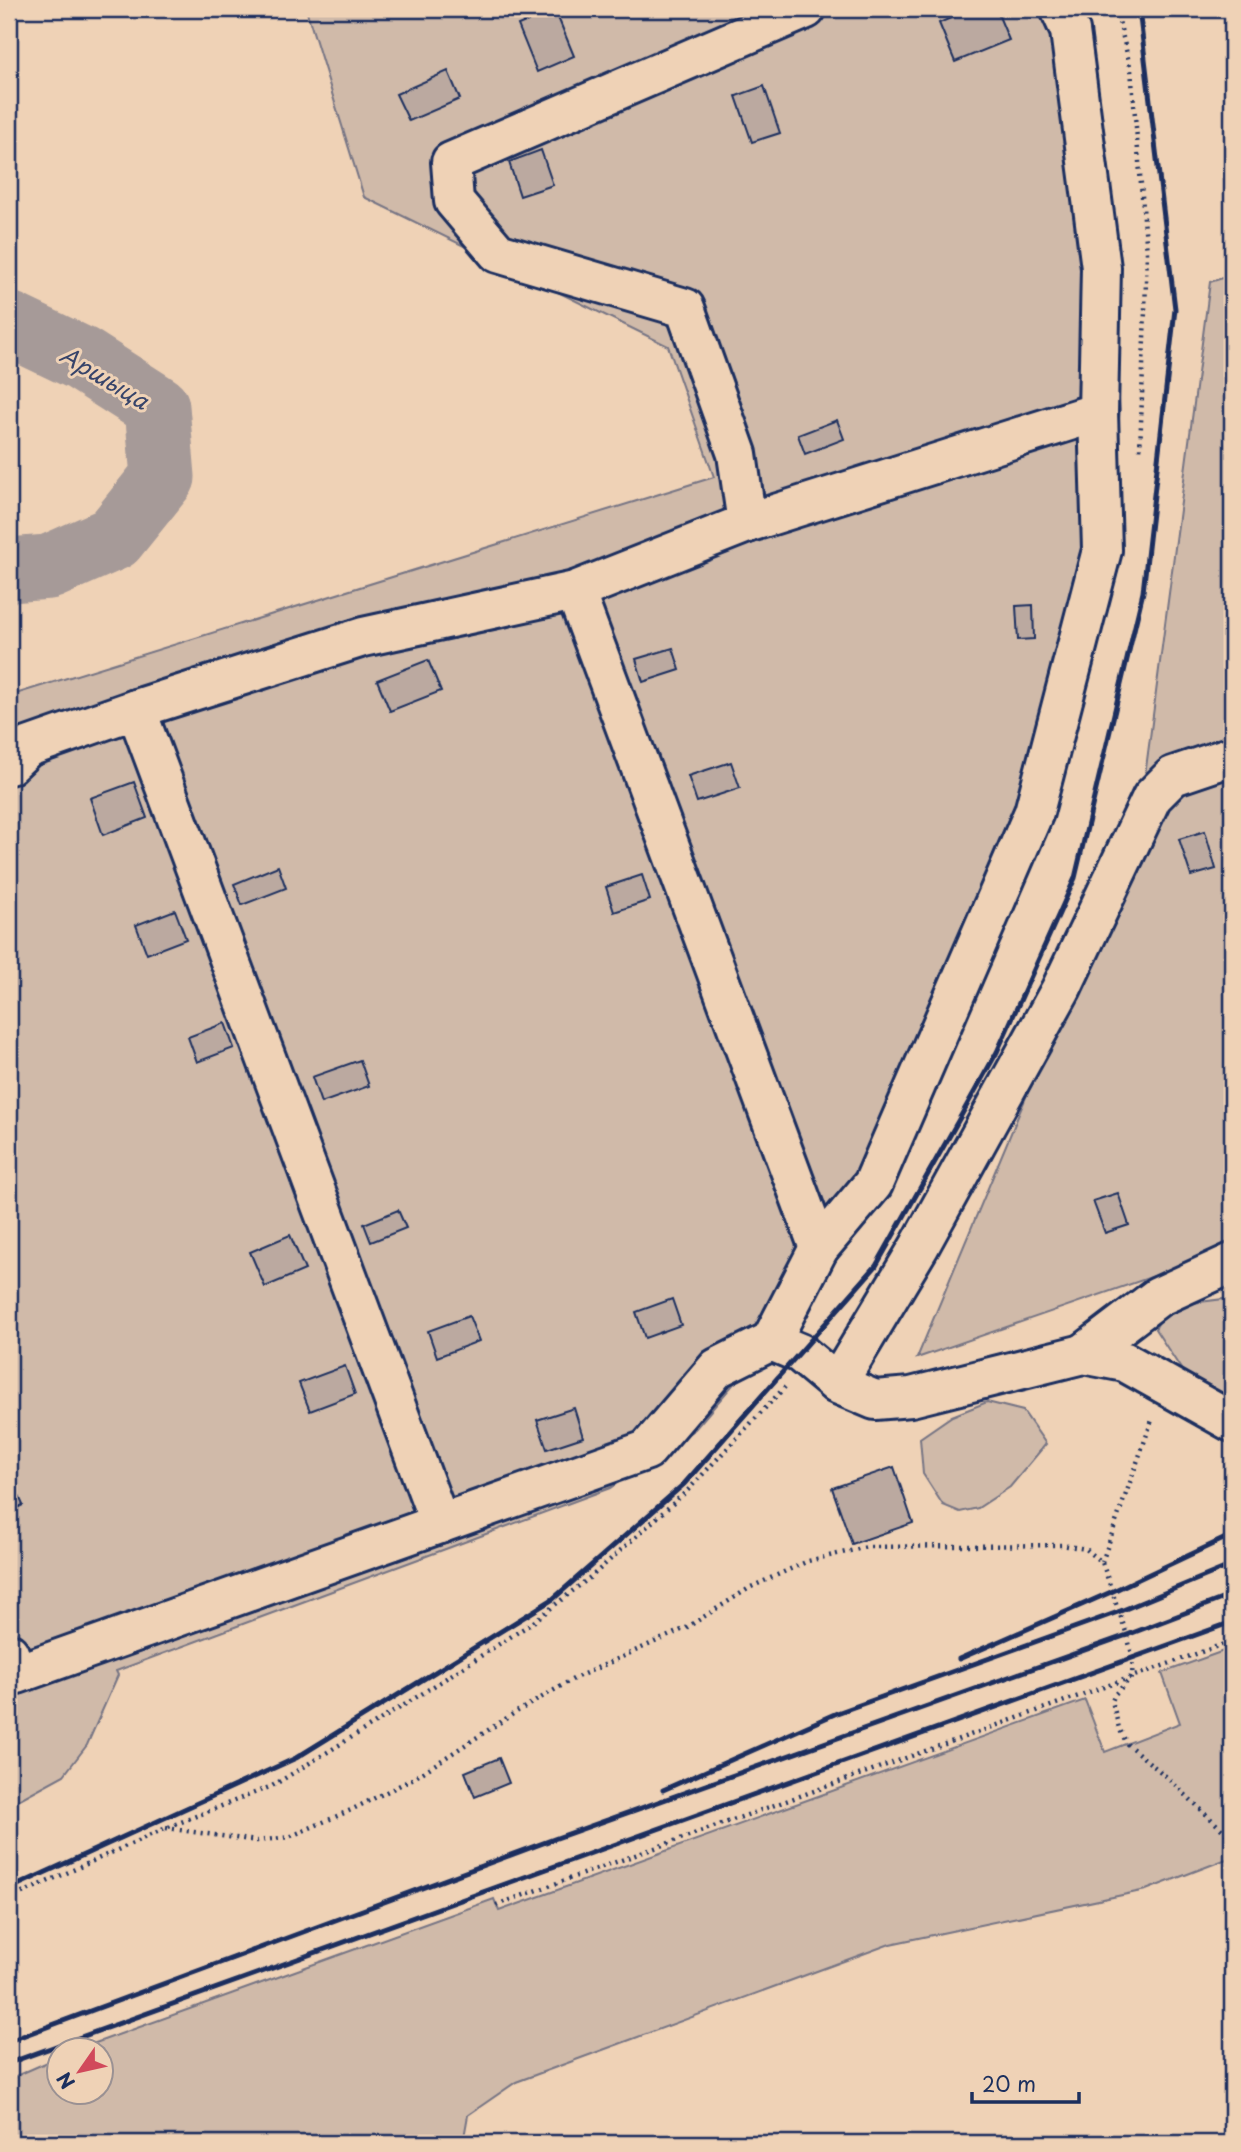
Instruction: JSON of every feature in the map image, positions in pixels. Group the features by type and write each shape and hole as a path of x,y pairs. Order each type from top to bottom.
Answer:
{"lane":[{"path":"747,523 737,454 685,309 498,253 454,201 451,162 806,9"},
{"path":"9,1653 17,1674 647,1450 717,1368 771,1342 819,1248 873,1184 1034,812 1102,550 1098,412 1101,268 1070,31 1060,9"},
{"path":"9,765 28,747 136,709 363,637 575,592 747,523 1098,412"},
{"path":"575,592 819,1248"},
{"path":"136,709 440,1524"},
{"path":"823,1372 919,1247 1061,989 1152,797 1173,776 1232,756"},
{"path":"771,1342 800,1353 823,1372 875,1400 911,1397 1083,1354 1158,1297 1232,1263"},
{"path":"1083,1354 1125,1362 1232,1422"}],"path":[{"path":"9,1899 166,1828 272,1786 532,1623 593,1575 823,1372"},
{"path":"1102,1562 1166,1383"},
{"path":"166,1828 257,1841 289,1837 414,1778 513,1714 575,1678 686,1628 751,1587 808,1561 867,1547 1062,1545 1086,1549 1102,1562 1127,1635 1133,1658 1132,1676 1112,1701 1119,1728 1127,1744 1168,1778 1232,1839"},
{"path":"496,1905 1232,1640"}],"shaded area":[{"path":"306,9 1083,9 1120,410 1091,654 827,1275 695,1429 610,1488 116,1671 118,1675 87,1745 64,1775 9,1805 9,696 714,477 668,346 364,197"},
{"path":"1232,275 1232,1249 917,1358 1138,829 1210,282"},
{"path":"1232,1298 1232,1402 1185,1375 1155,1329 1168,1306"},
{"path":"987,1402 1023,1411 1046,1444 1010,1487 978,1508 960,1512 943,1505 923,1474 920,1438 952,1416"},
{"path":"1232,1648 1232,1857 1146,1890 890,1944 516,2082 468,2115 463,2143 9,2143 9,2079 46,2063 46,2106 116,2106 115,2036 494,1899 499,1911 1085,1700 1105,1752 1180,1723 1162,1673"}],"building":[{"path":"972,9 996,9 1009,40 955,62 939,23"},
{"path":"555,10 574,56 537,72 518,25"},
{"path":"448,71 460,99 409,121 396,94"},
{"path":"764,86 780,133 752,142 736,96"},
{"path":"541,150 553,185 520,196 509,162"},
{"path":"837,420 844,439 805,454 798,435"},
{"path":"1033,605 1034,639 1018,640 1016,606"},
{"path":"673,648 680,670 643,682 636,659"},
{"path":"428,660 441,691 390,711 377,680"},
{"path":"731,762 740,788 697,802 688,776"},
{"path":"134,782 147,818 103,835 90,798"},
{"path":"1205,831 1216,869 1191,876 1179,839"},
{"path":"278,866 286,888 242,905 234,884"},
{"path":"642,875 650,900 614,912 606,887"},
{"path":"175,910 186,939 147,954 136,925"},
{"path":"225,1023 234,1048 197,1062 188,1037"},
{"path":"360,1060 369,1086 321,1103 312,1077"},
{"path":"1118,1193 1129,1225 1105,1233 1093,1201"},
{"path":"398,1210 406,1228 371,1242 364,1224"},
{"path":"290,1235 305,1270 265,1287 250,1252"},
{"path":"672,1299 681,1325 645,1338 636,1312"},
{"path":"469,1316 479,1341 437,1357 428,1331"},
{"path":"345,1366 355,1394 310,1411 299,1383"},
{"path":"574,1408 583,1437 547,1449 537,1420"},
{"path":"894,1467 913,1523 852,1544 832,1488"},
{"path":"9,1477 23,1505 9,1512"},
{"path":"499,1758 509,1783 475,1797 465,1772"}],"waterway":[{"name":"Аршыца","path":"9,324 82,359 157,407 163,477 114,538 49,567 9,570"}],"railway":[{"path":"9,1889 296,1758 553,1599 684,1484 876,1266 997,1052 1075,878 1143,592 1175,309 1139,9"},
{"path":"959,1659 1232,1535"},
{"path":"663,1790 837,1713 1118,1612 1232,1565"},
{"path":"9,2041 554,1839 1232,1595"},
{"path":"9,2063 1232,1622"}]}
